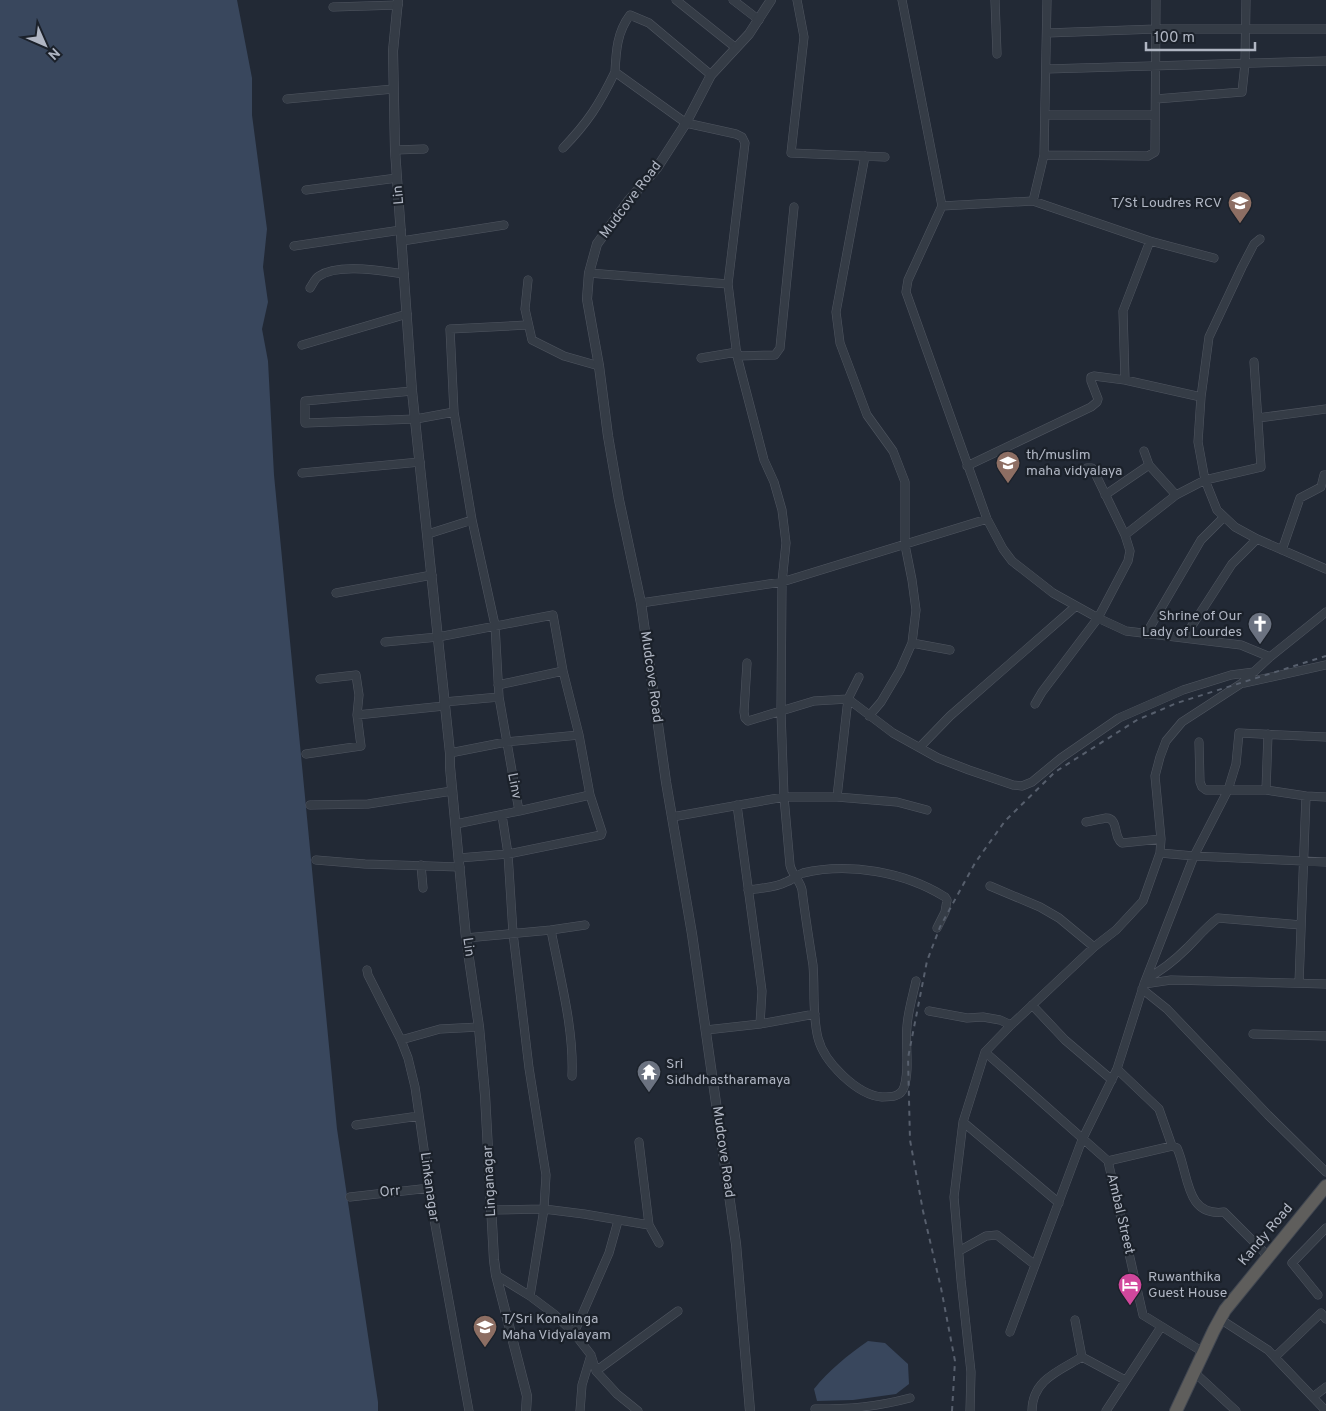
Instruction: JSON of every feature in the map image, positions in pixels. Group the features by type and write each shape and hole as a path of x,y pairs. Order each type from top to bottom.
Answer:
{"highway":[{"name":"Kandy Road","path":"1176,1411 1220,1319 1268,1256 1326,1186"}],"street":[{"path":"676,0 736,48"},
{"path":"733,0 759,20"},
{"name":"Mudcove Road","path":"750,1411 736,1244 692,934 672,817 641,603 608,436 599,366 587,299 590,273 597,244 629,200 657,168 686,123 711,75 759,20 771,0"},
{"path":"797,0 804,37 791,153 885,157"},
{"path":"902,0 942,206 908,280 906,292 967,466 987,519 1002,549 1012,561 1052,593 1126,631 1241,645 1270,657"},
{"path":"995,0 997,54"},
{"path":"1033,201 1044,155 1047,0"},
{"path":"1044,155 1148,156 1155,152 1156,0"},
{"path":"1156,100 1242,92 1245,64 1246,0"},
{"path":"333,7 398,3"},
{"name":"Lin","path":"398,3 393,51 395,150 412,390 450,753 466,938 479,1027"},
{"path":"563,148 585,126 601,101 615,72 618,39 623,24 630,15 648,23 711,75"},
{"path":"1047,33 1156,29 1326,29"},
{"path":"1046,69 1326,61"},
{"path":"615,72 686,123 736,134 742,137 745,143 728,284 737,354 764,460 774,482 782,510 786,543 782,582 781,712 784,797 790,865 802,890 813,967 818,1038 826,1055 848,1082 866,1093 894,1097 904,1088 907,1025 916,981"},
{"path":"287,99 393,89"},
{"path":"1045,115 1155,115"},
{"path":"395,150 424,149"},
{"path":"864,156 836,312 840,343 867,415 893,451 906,482 905,545 916,610 912,643 900,670 881,702 869,716"},
{"path":"306,190 397,178"},
{"path":"942,206 1033,201 1150,240 1214,258"},
{"path":"701,358 737,354 775,355 780,348 794,207"},
{"path":"402,241 504,225"},
{"path":"294,246 401,230"},
{"path":"1260,239 1254,244 1242,267 1209,337 1201,397 1198,442 1205,480 1217,510 1235,527 1256,539 1326,569"},
{"path":"1125,380 1123,311 1150,240"},
{"path":"310,288 318,276 332,271 360,268 404,274"},
{"path":"590,273 728,284"},
{"path":"528,280 524,308 532,340 564,356 599,366"},
{"path":"302,345 407,314"},
{"path":"357,715 499,697 495,625 472,520 454,412 450,329 527,325"},
{"path":"1125,535 1176,495 1205,480 1261,467 1254,362"},
{"path":"967,466 1091,407 1098,399 1090,381 1091,377 1094,376 1125,380 1201,397"},
{"path":"412,390 304,401 305,423 416,419 454,412"},
{"path":"1258,418 1326,409"},
{"path":"1144,451 1149,465 1176,495"},
{"path":"302,473 420,462"},
{"path":"1105,495 1149,465"},
{"path":"1035,704 1098,618 1128,562 1130,551 1125,535 1094,471 1092,468 1087,468"},
{"path":"1282,550 1300,498 1321,487 1324,475 1326,475"},
{"path":"1146,634 1201,540 1224,517"},
{"path":"641,603 782,582 987,519"},
{"path":"428,534 472,520"},
{"path":"1184,638 1232,564 1256,539"},
{"path":"336,592 432,576"},
{"path":"920,747 950,716 1076,606"},
{"path":"970,1411 971,1372 954,1197 963,1122 985,1052 1094,947 1116,930 1143,901 1160,853 1155,776 1166,741 1182,722 1242,683 1270,657 1326,612"},
{"path":"316,860 365,864 421,865 459,863 602,835 590,795 579,735 563,671 552,615 438,637 385,642"},
{"path":"912,643 950,650"},
{"path":"747,663 745,718 748,721 814,701 848,699 893,733 938,758 1013,785 1022,786 1032,782 1062,758 1119,718 1183,690 1231,675 1254,672"},
{"path":"1242,683 1326,665"},
{"path":"498,685 563,671"},
{"path":"306,754 362,746 357,715 359,695 356,675 320,679"},
{"path":"836,797 848,699 859,677"},
{"name":"Linv","path":"456,824 519,811 499,697"},
{"path":"1010,1332 1082,1140 1118,1069 1144,984 1194,856 1228,790 1236,764 1239,733 1326,737"},
{"path":"1266,790 1268,734"},
{"path":"450,753 506,742 579,735"},
{"path":"1199,742 1200,782 1206,790 1266,790 1326,797"},
{"path":"310,805 368,804 452,791"},
{"path":"519,811 590,795"},
{"path":"1299,983 1306,796"},
{"path":"672,817 784,797 836,797 897,802 928,810"},
{"path":"736,805 762,991 760,1024"},
{"path":"502,815 508,854 513,933 529,1068 546,1175 544,1209 530,1296"},
{"path":"1086,822 1112,819 1116,837 1122,842 1160,839"},
{"path":"1160,853 1326,862"},
{"path":"421,865 423,888"},
{"path":"748,890 784,883 795,876 816,871 853,869 887,875 916,883 947,898 946,908 937,928"},
{"path":"990,886 1040,907 1059,918 1094,947"},
{"path":"1144,984 1186,950 1218,918 1302,924"},
{"path":"466,938 585,925"},
{"path":"551,930 573,1055 572,1076"},
{"name":"Linkanagar","path":"368,970 368,975 401,1040 408,1058 415,1087 434,1218 469,1411"},
{"path":"1144,984 1171,980 1326,984"},
{"path":"1144,984 1268,1115 1326,1172"},
{"path":"1032,1005 1065,1040 1112,1080"},
{"path":"929,1011 967,1018 982,1017 1000,1020 1011,1025"},
{"path":"706,1030 760,1024 815,1014"},
{"path":"401,1040 440,1029 479,1027"},
{"name":"Linganagar","path":"479,1027 496,1275 527,1396 526,1411"},
{"path":"1253,1034 1326,1036"},
{"path":"985,1052 1082,1140 1108,1161 1172,1146 1177,1148 1192,1198 1198,1206 1214,1213 1224,1212 1268,1256"},
{"path":"1118,1069 1159,1110 1172,1146"},
{"path":"356,1125 419,1116"},
{"path":"963,1122 1059,1203"},
{"path":"639,1142 648,1225 659,1243"},
{"name":"Ambal Street","path":"1108,1161 1143,1315 1204,1352"},
{"name":"Orr","path":"350,1197 430,1188"},
{"path":"491,1210 544,1209 648,1225"},
{"path":"574,1333 609,1253 618,1221"},
{"path":"1318,1295 1292,1263 1326,1228"},
{"path":"958,1251 986,1236 997,1235 1035,1265"},
{"path":"496,1275 530,1296 554,1314 574,1333 591,1355 596,1371 616,1394 638,1411"},
{"path":"596,1371 678,1311"},
{"path":"1275,1357 1321,1313 1326,1319"},
{"path":"1220,1319 1275,1357 1326,1411"},
{"path":"1075,1320 1082,1357"},
{"path":"1106,1411 1162,1327"},
{"path":"580,1411 582,1385 591,1355"},
{"path":"1082,1357 1125,1380"},
{"path":"1032,1411 1032,1404 1038,1387 1049,1377 1082,1357"},
{"path":"1194,1372 1236,1411"},
{"path":"1313,1397 1326,1387"},
{"path":"815,1409 850,1410 883,1405 910,1398"}],"water":[{"path":"0,0 237,0 252,78 252,115 267,229 263,267 268,302 262,329 268,361 274,475 337,1129 378,1411 0,1411"},
{"path":"868,1341 885,1343 908,1364 909,1384 896,1394 853,1400 817,1401 814,1389 839,1363"}],"railway":[{"path":"952,1411 955,1361 910,1140 908,1058 927,961 940,927 975,863 1005,821 1055,772 1137,720 1177,703 1326,656"}],"place":[{"name":"T/St Loudres RCV","path":"1240,224"},
{"name":"th/muslim maha vidyalaya","path":"1008,484"},
{"name":"Shrine of Our Lady of Lourdes","path":"1260,645"},
{"name":"Sri Sidhdhastharamaya","path":"649,1093"},
{"name":"Ruwanthika Guest House","path":"1130,1306"},
{"name":"T/Sri Konalinga Maha Vidyalayam","path":"485,1348"}]}
